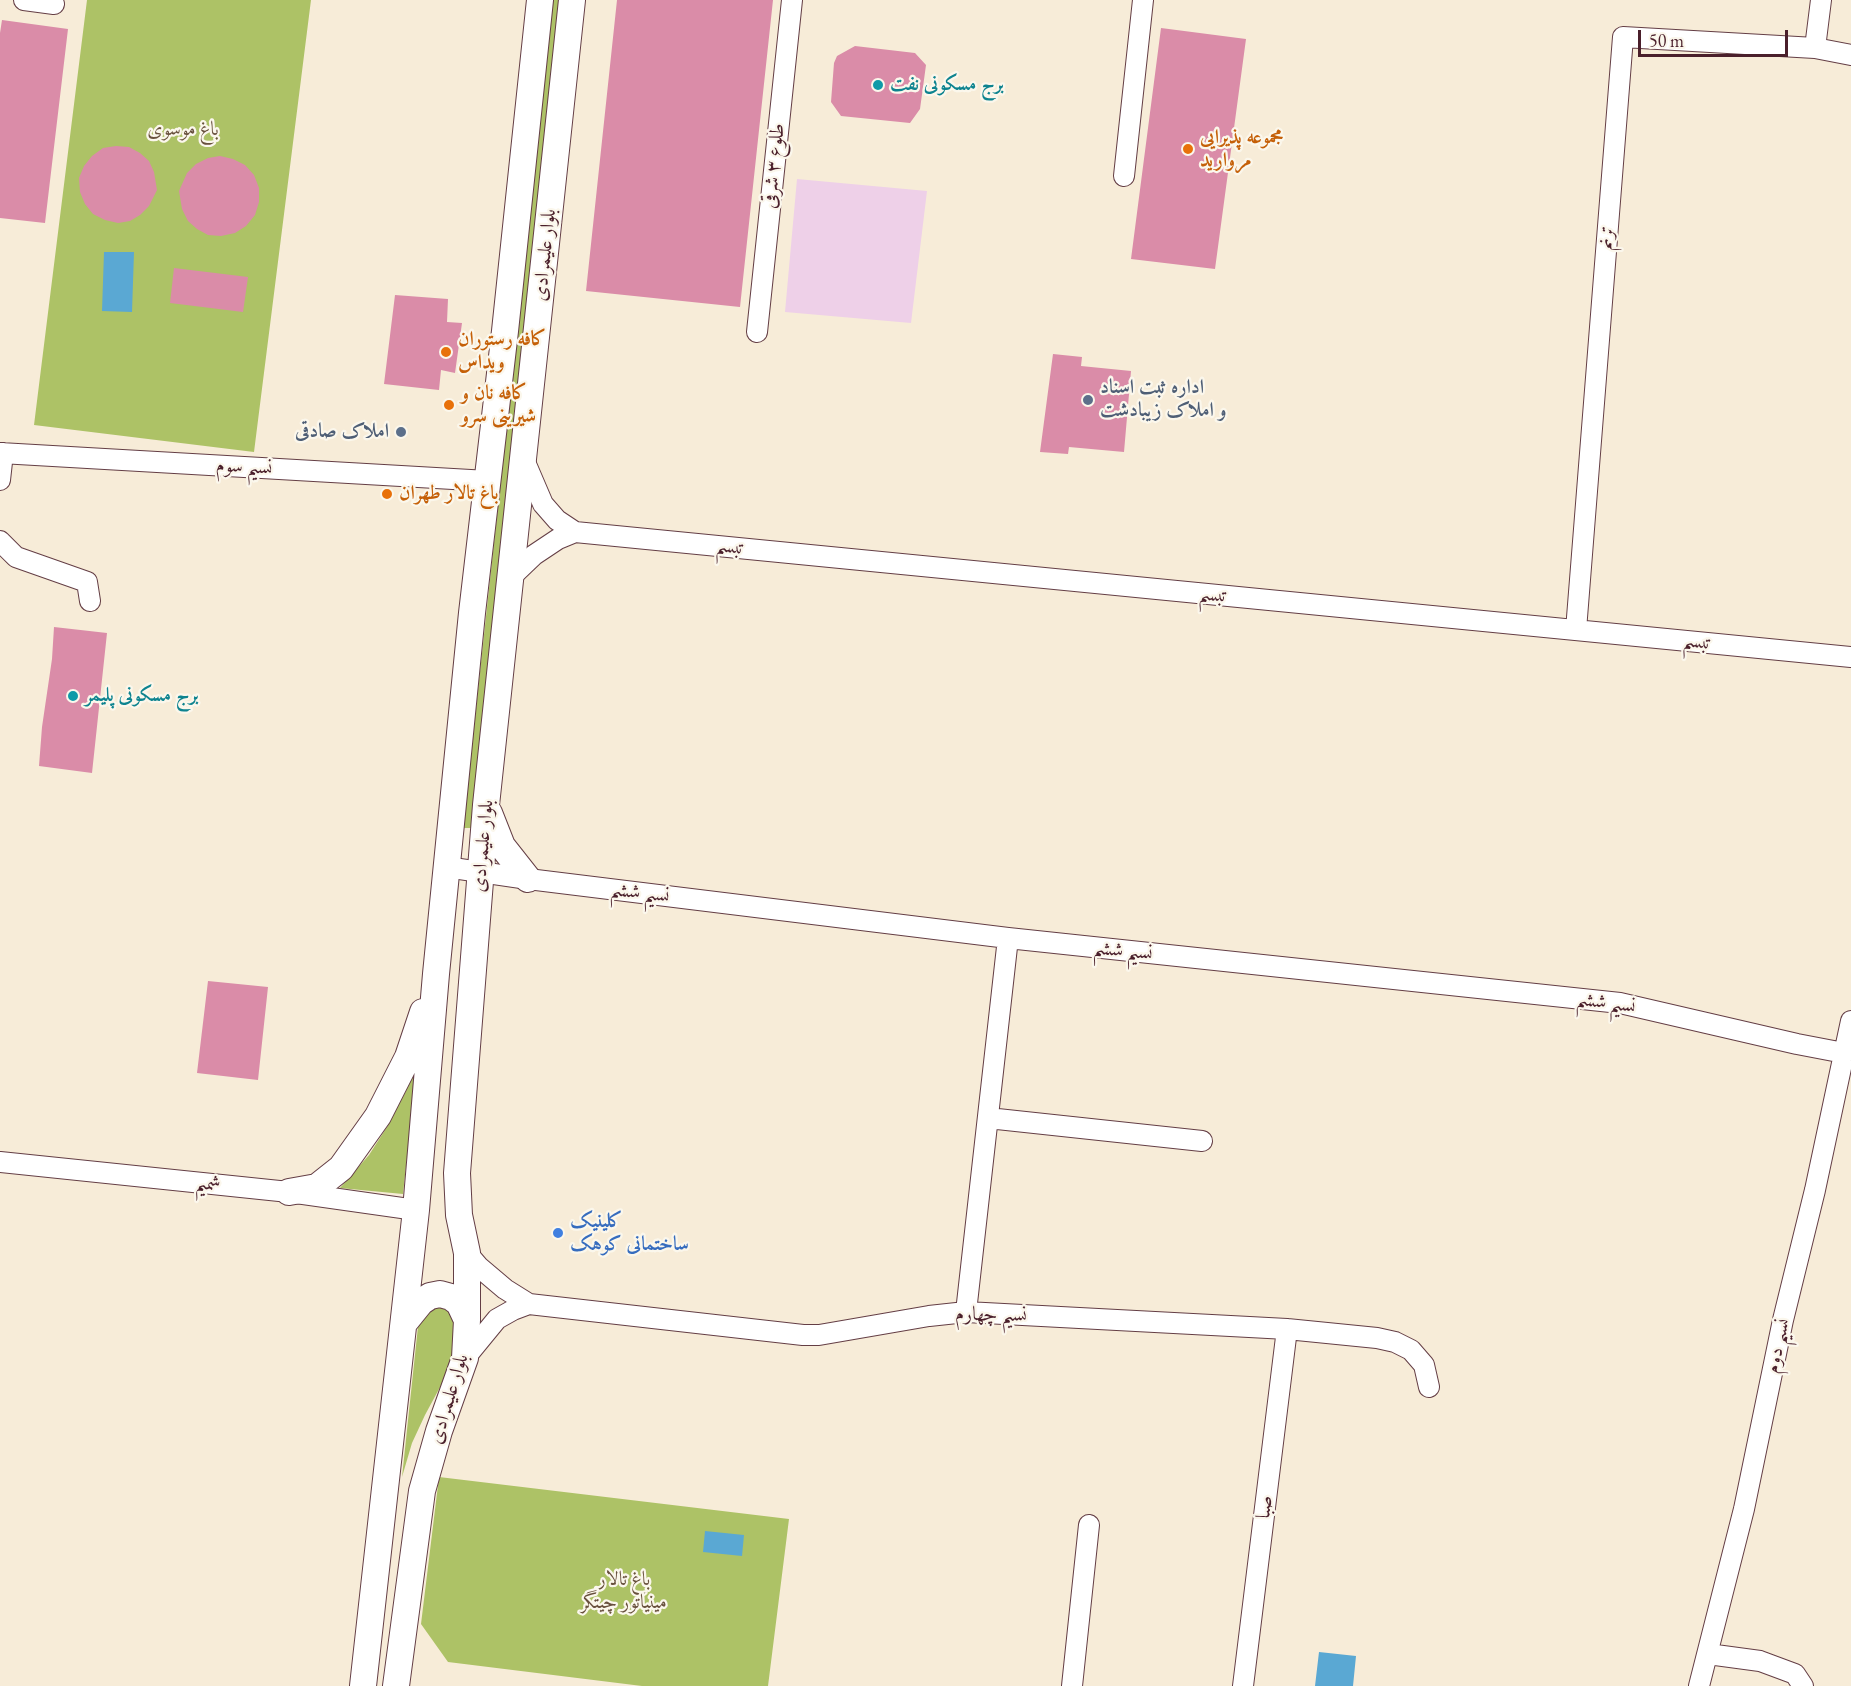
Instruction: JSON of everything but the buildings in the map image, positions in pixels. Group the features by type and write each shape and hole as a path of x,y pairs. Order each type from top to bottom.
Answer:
{"main road":[{"name":"بلوار علیمرادی","path":"363,1686 416,1210 446,867 472,613 540,0"},
{"name":"بلوار علیمرادی","path":"396,1686 422,1491 439,1431 465,1358 467,1253 459,1215 457,1173 486,805 573,0"},
{"path":"486,805 502,846 528,879"},
{"path":"289,1192 317,1187 341,1168 378,1116 408,1057 436,974"},
{"path":"404,1323 421,1302 430,1296 440,1294 451,1297 459,1303 467,1320"}],"street":[{"path":"24,0 54,4"},
{"name":"طلوع ۳ شرقی","path":"757,332 792,0"},
{"path":"1124,176 1143,0"},
{"path":"1821,0 1815,48 1851,55"},
{"name":"ترنم","path":"1576,630 1623,37 1815,48"},
{"path":"0,480 1,453"},
{"name":"نسیم سوم","path":"1,453 488,481"},
{"path":"524,459 543,504 557,520 575,532"},
{"path":"511,577 534,555 558,539 575,532"},
{"name":"تبسم","path":"575,532 1851,657"},
{"path":"0,541 16,557 87,582 90,601"},
{"name":"نسیم ششم","path":"446,867 1008,938 1620,1003 1844,1053"},
{"path":"966,1312 1008,938"},
{"path":"1844,1053 1851,1021"},
{"name":"نسیم دوم","path":"1699,1686 1744,1509 1844,1053"},
{"path":"988,1118 1202,1141"},
{"name":"شمیم","path":"0,1162 289,1192 416,1210"},
{"name":"نسیم چهارم","path":"467,1253 479,1267 505,1289 529,1304 803,1335 819,1335 966,1312 1287,1329 1377,1338 1395,1342 1411,1350 1424,1365 1429,1387"},
{"path":"465,1358 498,1319 529,1304"},
{"name":"صبا","path":"1243,1686 1287,1329"},
{"path":"1072,1686 1089,1525"},
{"path":"1708,1654 1760,1661 1795,1674 1803,1686"}],"shaded area":[{"path":"797,179 927,191 911,323 785,312"}],"green space":[{"name":"باغ موسوی","path":"87,0 311,0 254,452 34,425"},
{"path":"553,0 564,0 473,828 463,828"},
{"path":"418,1054 403,1194 340,1188 369,1155 387,1127 406,1091"},
{"path":"429,1304 457,1308 466,1339 412,1443 402,1477 419,1317"},
{"name":"باغ تالار مینیاتور چیتگر","path":"439,1477 789,1519 768,1686 642,1686 448,1662 421,1624"}],"water":[{"path":"104,252 134,252 132,312 102,311"},
{"path":"705,1531 744,1535 742,1556 703,1552"},
{"path":"1319,1652 1356,1656 1353,1686 1315,1686"}],"place":[{"name":"برج مسکونی نفت","path":"878,85"},
{"name":"مجموعه پذیرایی مروارید","path":"1188,149"},
{"name":"کافه رستوران ویداس","path":"446,352"},
{"name":"اداره ثبت اسناد و املاک زیبادشت","path":"1088,400"},
{"name":"کافه نان و شیرینی سرو","path":"449,405"},
{"name":"املاک صادقی","path":"401,432"},
{"name":"باغ تالار طهران","path":"387,494"},
{"name":"برج مسکونی پلیمر","path":"73,696"},
{"name":"کلینیک ساختمانی کوهک","path":"558,1233"}]}
